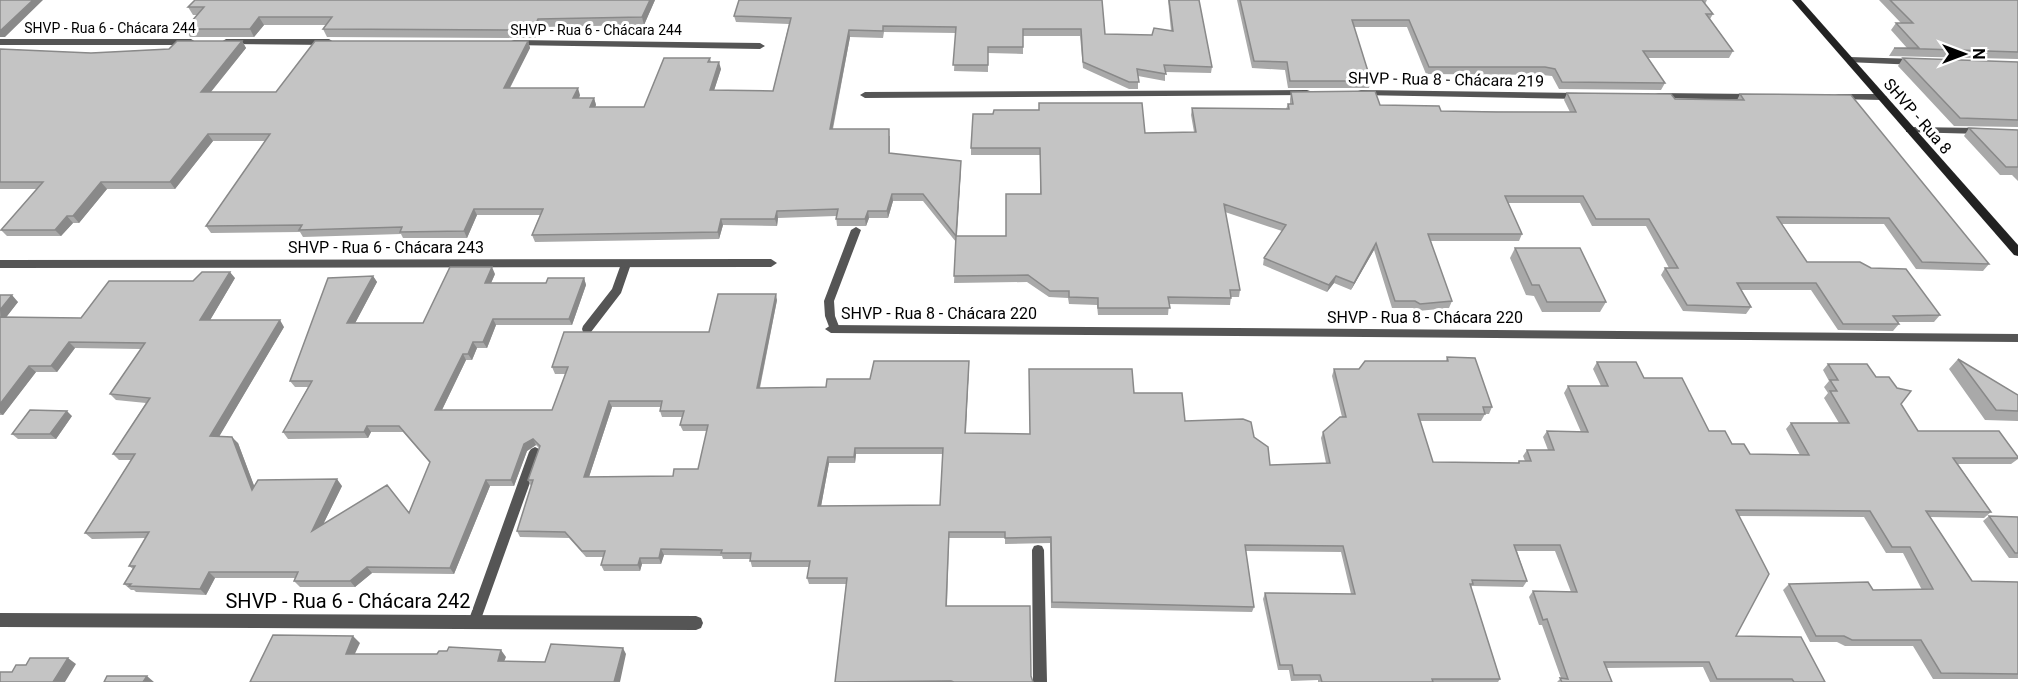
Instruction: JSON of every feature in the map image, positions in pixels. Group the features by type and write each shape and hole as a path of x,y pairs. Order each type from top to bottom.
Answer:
{"street":[{"name":"SHVP - Rua 8","path":"1796,0 2018,252"},
{"name":"SHVP - Rua 6 - Chácara 244","path":"0,42 200,42"},
{"name":"SHVP - Rua 6 - Chácara 244","path":"212,42 341,42"},
{"name":"SHVP - Rua 6 - Chácara 244","path":"509,43 760,46"},
{"path":"1849,60 1932,62"},
{"path":"865,95 1320,93"},
{"name":"SHVP - Rua 8 - Chácara 219","path":"1354,93 1596,96"},
{"path":"1642,96 1760,97"},
{"path":"1830,97 1882,97"},
{"path":"1911,130 1995,132"},
{"name":"SHVP - Rua 6 - Chácara 243","path":"0,264 771,263"},
{"name":"SHVP - Rua 8 - Chácara 220","path":"833,329 2018,338"},
{"name":"SHVP - Rua 6 - Chácara 242","path":"0,621 696,623"}],"lane":[{"path":"833,329 829,301 856,230"},
{"path":"587,329 617,290 626,264"},
{"path":"474,622 535,453"},
{"path":"1038,550 1040,682"}],"building":[{"path":"0,0 33,0 0,31"},
{"path":"195,0 650,0 642,17 538,19 533,30 323,29 332,17 259,17 250,29 185,29 204,7 188,7"},
{"path":"739,0 1102,0 1105,34 1152,35 1154,28 1173,31 1169,0 1199,0 1212,67 1164,65 1166,74 1137,69 1139,82 1129,82 1083,62 1081,29 1023,29 1023,47 988,47 988,65 953,65 956,27 883,26 883,31 849,30 830,129 889,129 889,153 961,161 956,236 923,194 892,194 887,211 868,211 865,219 836,219 838,209 777,211 775,219 721,219 718,232 532,235 543,209 474,209 464,231 400,232 402,227 299,230 302,225 206,226 270,134 208,134 170,182 101,182 73,216 67,216 55,230 1,230 43,182 0,182 0,49 91,53 169,49 177,41 242,41 201,92 276,92 315,41 528,41 504,88 578,88 573,98 594,98 590,107 644,107 664,58 710,58 708,62 719,62 710,90 773,91 791,18 734,16"},
{"path":"1240,0 1702,0 1713,14 1706,14 1733,51 1643,51 1665,83 1562,82 1555,69 1545,67 1429,67 1409,20 1352,20 1371,81 1290,81 1287,62 1254,61"},
{"path":"1890,0 2018,0 2018,52 1894,48 1919,48 1896,23 1913,23"},
{"path":"1903,58 2018,62 2018,120 1960,118"},
{"path":"1375,91 1380,105 1439,106 1441,111 1497,112 1576,112 1567,93 1671,94 1675,99 1744,100 1740,94 1851,95 1989,264 1922,262 1889,218 1777,217 1807,262 1860,262 1871,268 1906,269 1940,315 1893,316 1899,324 1843,324 1816,283 1737,283 1751,307 1687,305 1665,268 1678,268 1649,219 1596,219 1583,196 1505,196 1522,234 1428,234 1452,301 1420,304 1415,301 1395,301 1376,243 1354,283 1336,276 1329,285 1264,258 1286,225 1224,204 1240,290 1230,290 1231,298 1168,297 1170,308 1098,308 1098,298 1069,297 1069,291 1050,291 1028,275 954,276 956,236 1006,236 1006,194 1041,194 1040,148 971,148 973,114 993,114 994,110 1039,110 1039,103 1142,103 1145,133 1196,132 1192,108 1289,109 1288,104 1293,104 1291,92"},
{"path":"1969,128 2018,130 2018,167 2006,167"},
{"path":"1515,248 1580,248 1606,302 1547,302 1539,285 1532,285"},
{"path":"450,267 492,267 485,283 546,283 548,278 584,278 569,319 493,319 483,342 473,342 468,354 463,354 435,410 552,410 568,367 552,367 564,332 709,332 718,294 776,294 757,388 826,387 827,379 870,379 874,361 969,361 965,433 1030,434 1029,369 1132,369 1134,393 1182,393 1185,421 1243,419 1251,422 1254,437 1268,447 1270,465 1330,463 1323,432 1340,417 1346,417 1334,369 1359,369 1365,361 1448,361 1447,357 1475,358 1492,407 1483,407 1485,414 1418,414 1433,462 1519,463 1519,461 1531,461 1527,450 1554,450 1547,431 1588,432 1568,386 1608,386 1597,362 1636,362 1644,378 1682,378 1709,431 1725,431 1732,444 1744,444 1750,454 1809,455 1791,423 1849,423 1830,391 1837,391 1830,380 1838,380 1828,364 1867,364 1876,377 1889,377 1897,388 1911,391 1901,404 1918,431 1999,431 2018,457 1953,458 1991,512 1926,511 1972,581 2018,582 2018,674 1941,673 1921,640 1852,640 1844,636 1816,636 1789,584 1868,582 1873,590 1933,589 1910,547 1892,547 1870,511 1736,510 1769,574 1736,636 1801,637 1825,682 1794,682 1792,679 1717,679 1709,662 1604,662 1612,682 1562,682 1560,678 1568,679 1547,619 1543,620 1533,591 1577,592 1560,545 1514,545 1527,581 1472,580 1473,584 1470,584 1500,679 1432,679 1433,682 1322,682 1320,675 1294,675 1292,665 1280,665 1265,593 1355,594 1343,546 1245,545 1254,607 1052,602 1051,537 1005,538 1005,532 949,532 946,606 1030,606 1033,682 835,682 847,578 807,578 810,561 750,561 751,553 721,553 722,550 661,549 659,558 640,558 638,565 601,565 605,551 582,551 565,532 517,531 533,480 528,480 540,446 533,439 524,444 511,480 486,480 450,568 367,567 350,581 294,581 298,572 209,572 200,589 129,586 131,584 124,584 135,566 129,566 149,532 85,533 135,454 113,454 150,398 110,394 145,343 69,342 51,366 29,366 0,404 0,317 81,318 109,281 193,281 202,272 230,272 200,320 280,320 210,436 232,437 252,490 258,480 337,479 312,531 387,485 409,513 430,462 399,426 367,426 364,432 283,432 312,381 290,381 328,278 373,276 347,323 423,323","holes":["609,401 662,401 660,411 684,411 680,425 708,425 698,469 674,469 673,476 584,477","855,448 943,448 940,505 818,506 828,457 854,457"]},
{"path":"0,295 12,295 0,310"},
{"path":"1958,359 2018,395 2018,411 1996,410"},
{"path":"30,410 67,411 50,434 12,434"},
{"path":"1989,516 2018,517 2018,553 2015,553"},
{"path":"273,635 353,636 346,654 437,654 439,651 447,651 449,647 501,650 498,661 545,662 551,644 623,648 614,682 250,682"},
{"path":"30,658 68,658 53,682 0,682 0,672 12,672 16,665 26,665"},
{"path":"107,676 147,676 143,682 104,682"}]}
